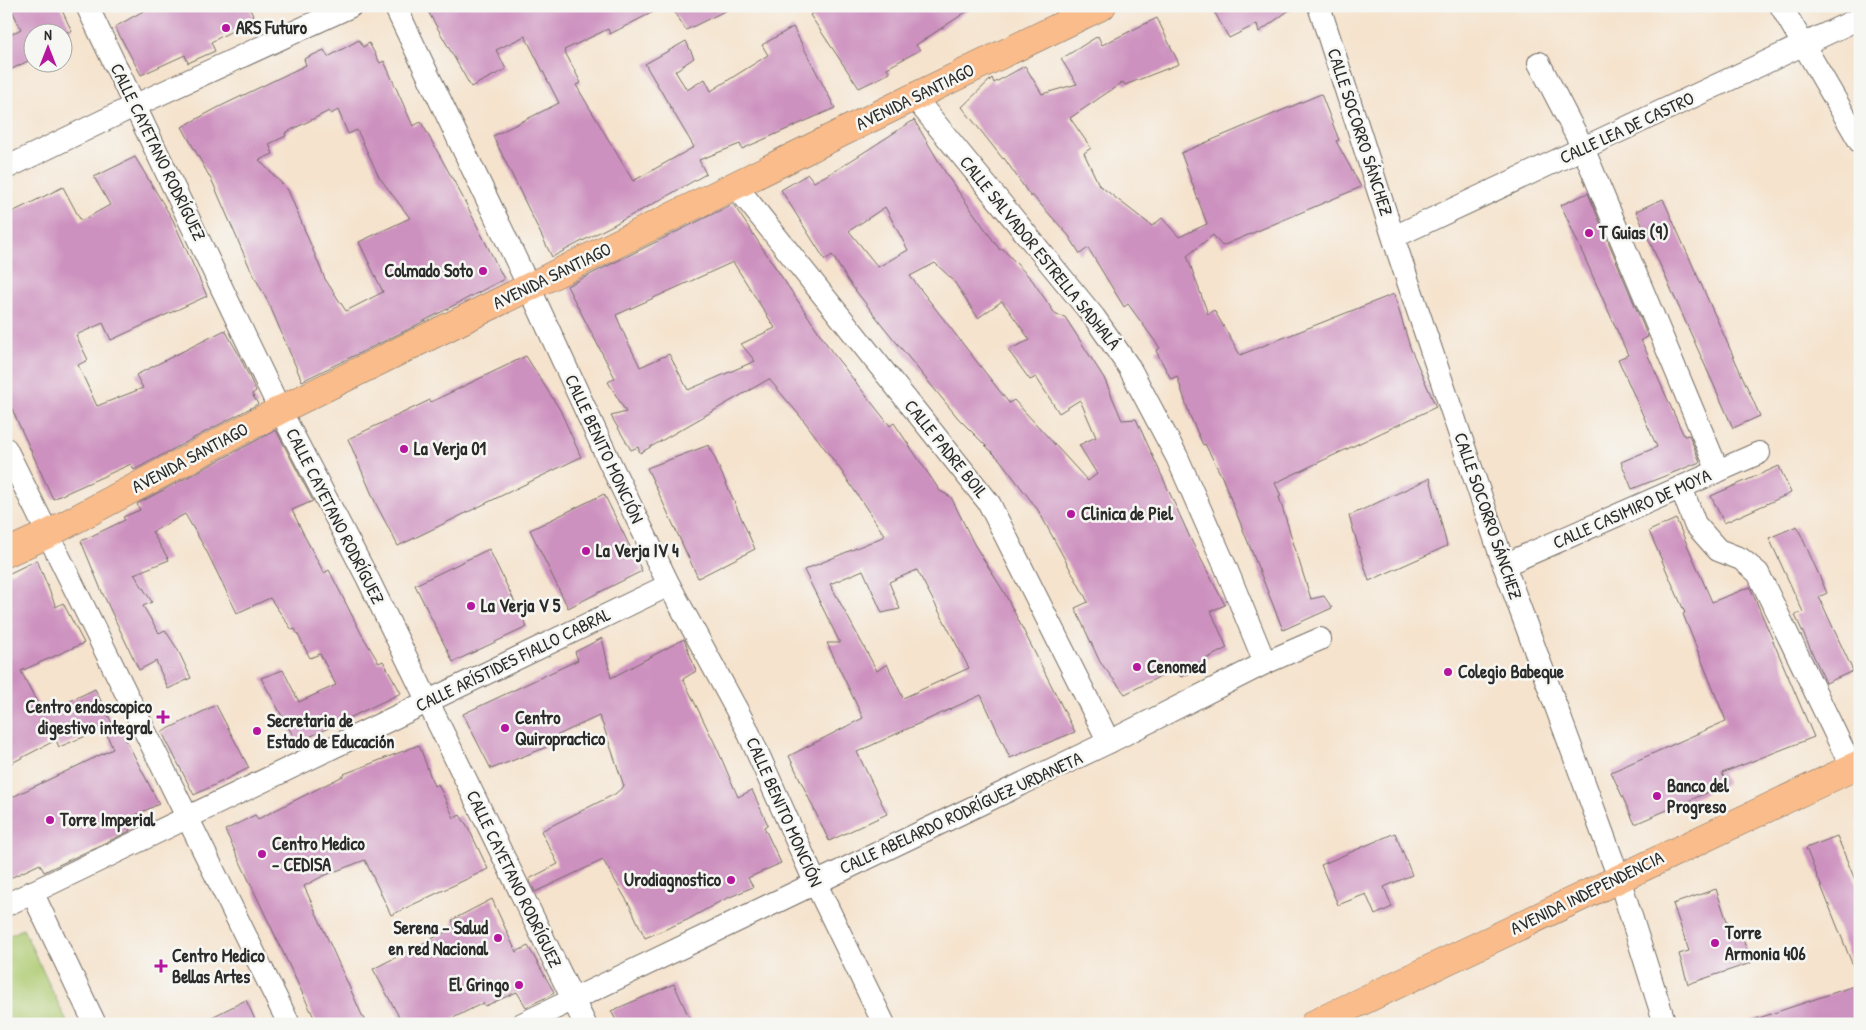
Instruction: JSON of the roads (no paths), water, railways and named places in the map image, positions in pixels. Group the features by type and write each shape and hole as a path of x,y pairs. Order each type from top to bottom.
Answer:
{"main road":[{"name":"AVENIDA SANTIAGO","path":"6,553 48,534 280,410 1102,6"},
{"name":"AVENIDA INDEPENDENCIA","path":"1314,1024 1856,766"}],"street":[{"name":"CALLE CAYETANO RODRÍGUEZ","path":"88,6 280,410 367,577 585,1024"},
{"path":"6,168 136,105 351,6"},
{"name":"CALLE BENITO MONCIÓN","path":"395,6 669,585 746,727 815,882 884,1024"},
{"name":"CALLE SOCORRO SÁNCHEZ","path":"1318,6 1504,565 1619,878 1665,1024"},
{"path":"1781,6 1860,142"},
{"name":"CALLE LEA DE CASTRO","path":"1394,238 1860,18"},
{"path":"1539,63 1583,148 1718,471"},
{"name":"CALLE SALVADOR ESTRELLA SADHALÁ","path":"914,97 1094,317 1129,367 1177,457 1265,663"},
{"name":"CALLE PADRE BOIL","path":"736,186 989,503 1109,742"},
{"path":"6,449 289,1024"},
{"name":"CALLE CASIMIRO DE MOYA","path":"1504,565 1759,453"},
{"path":"1681,487 1695,524 1718,550 1741,559 1758,573 1856,766"},
{"name":"CALLE ARÍSTIDES FIALLO CABRAL","path":"6,905 669,585"},
{"name":"CALLE ABELARDO RODRÍGUEZ URDANETA","path":"522,1024 1109,742 1265,663 1320,639"},
{"path":"32,892 94,1024"}],"place":[{"name":"ARS Futuro","path":"226,28"},
{"name":"T Guias (9)","path":"1589,233"},
{"name":"Colmado Soto","path":"483,271"},
{"name":"La Verja 01","path":"404,449"},
{"name":"Clinica de Piel","path":"1071,514"},
{"name":"La Verja IV 4","path":"586,551"},
{"name":"La Verja V 5","path":"471,606"},
{"name":"Cenomed","path":"1137,667"},
{"name":"Colegio Babeque","path":"1448,672"},
{"name":"Centro endoscopico digestivo integral","path":"163,717"},
{"name":"Centro Quiropractico","path":"505,728"},
{"name":"Secretaria de Estado de Educación","path":"257,731"},
{"name":"Banco del Progreso","path":"1657,796"},
{"name":"Torre Imperial","path":"50,820"},
{"name":"Centro Medico - CEDISA","path":"262,854"},
{"name":"Urodiagnostico","path":"731,880"},
{"name":"Serena - Salud en red Nacional","path":"498,938"},
{"name":"Torre Armonia 406","path":"1715,943"},
{"name":"Centro Medico Bellas Artes","path":"161,966"},
{"name":"El Gringo","path":"519,985"}]}
